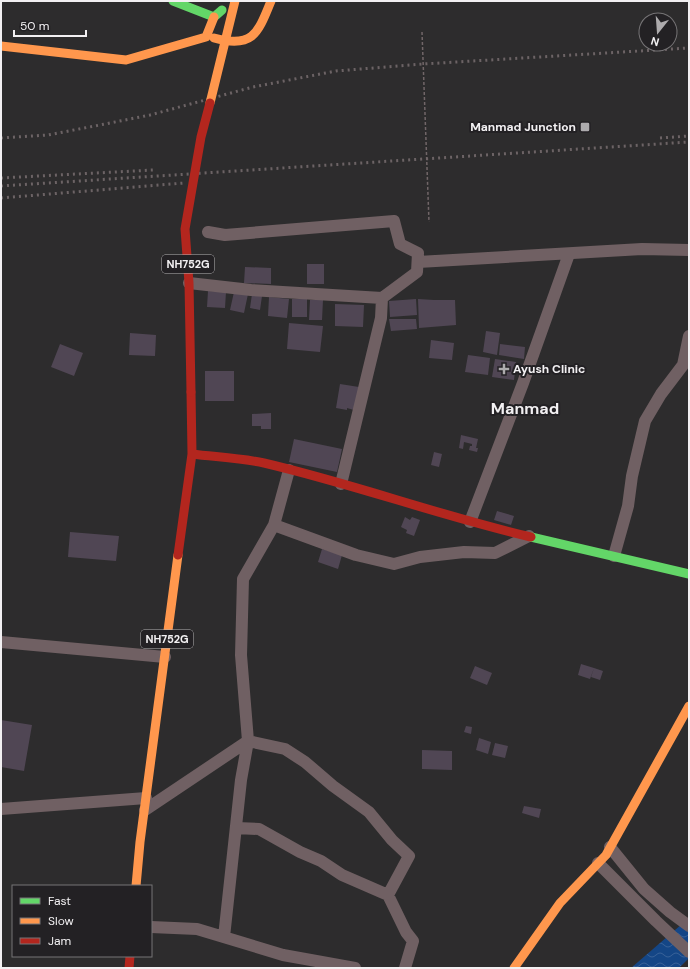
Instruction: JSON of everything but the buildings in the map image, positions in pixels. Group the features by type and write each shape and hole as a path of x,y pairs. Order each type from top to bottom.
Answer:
{"main road":[{"path":"173,1 214,17"},
{"path":"206,37 214,17 221,12 226,1"},
{"name":"NH752G","path":"136,885 145,804 192,454 189,283 185,229 201,137 235,1"},
{"path":"1,46 126,60 206,37 239,42 249,39 260,25 271,1"},
{"path":"192,454 263,463 470,522 689,574"},
{"path":"514,968 560,903 606,855 689,706"},
{"path":"129,968 130,957"}],"street":[{"path":"189,283 251,290 382,298 417,272 418,253 400,244 394,221 225,235 208,232"},
{"path":"418,262 642,249 689,250"},
{"path":"470,522 523,383 569,254"},
{"path":"340,484 381,318 382,298"},
{"path":"614,556 628,506 632,476 645,421 661,394 683,365 689,336"},
{"path":"224,937 241,780 248,742 240,655 244,579 274,525 289,470"},
{"path":"274,525 356,555 394,564 420,557 464,552 495,553 529,536"},
{"path":"1,642 165,657"},
{"path":"1,809 145,804 248,742 285,749 305,762 333,786 369,812 392,840 409,856 388,895"},
{"path":"236,828 258,829 300,852 321,861 342,875 388,895 406,932 413,941 405,968"},
{"path":"610,847 644,889 670,912 689,926"},
{"path":"598,863 656,922 689,952"},
{"path":"152,927 197,928 283,955 355,968"}],"path":[{"path":"422,32 429,222"}],"water":[{"path":"689,918 689,958 679,968 631,968"}],"railway":[{"path":"1,138 48,135 105,124 150,115 253,87 336,71 423,64 689,48"},
{"path":"660,138 689,136"},
{"path":"1,186 689,142"},
{"path":"1,178 153,170"},
{"path":"1,198 184,183"}],"traffic: fast":[{"path":"173,1 214,17 222,10"},
{"path":"531,537 689,574"}],"traffic: slow":[{"path":"210,103 235,1"},
{"path":"214,38 227,41 246,40 258,30 271,1"},
{"path":"1,46 126,60 206,37 214,17"},
{"path":"136,885 140,842 178,555"},
{"path":"514,968 560,903 606,855 689,706"}],"traffic: jam":[{"path":"191,392 189,283 185,229 201,137 210,103"},
{"path":"178,555 192,454 191,392"},
{"path":"192,454 264,463 298,471 464,520 531,537"},
{"path":"129,968 130,957"}],"place":[{"name":"Manmad Junction","path":"585,127"},
{"name":"Ayush Clinic","path":"504,369"}],"district":[{"name":"Manmad","path":"525,408"}]}
